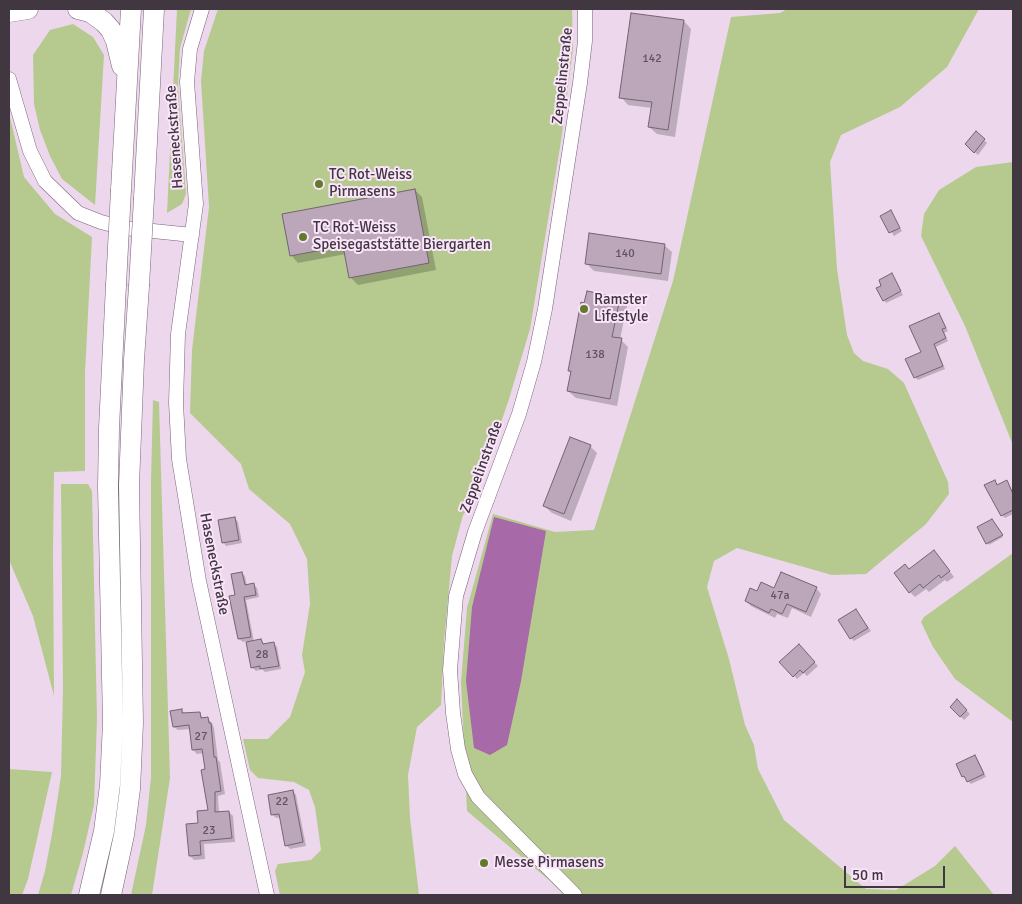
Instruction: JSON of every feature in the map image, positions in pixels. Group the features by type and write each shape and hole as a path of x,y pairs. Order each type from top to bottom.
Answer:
{"highway":[{"path":"9,12 28,9"},
{"path":"78,9 90,12 104,22 111,30 120,56 126,97"},
{"path":"89,895 104,832 110,785 112,732 108,488 109,428 131,9"},
{"path":"110,895 122,844 127,808 133,723 129,485 134,360 154,9"}],"street":[{"name":"Haseneckstraße","path":"202,9 190,49 187,82 196,204 178,334 176,403 179,459 199,581 267,895"},
{"name":"Zeppelinstraße","path":"575,895 478,797 465,774 458,749 450,670 456,596 475,532 519,414 534,362 545,309 580,83 585,41 585,9"},
{"path":"9,79 30,150 45,181 78,213 124,228 192,235"}],"green space":[{"path":"177,9 191,9 180,48 178,86 186,194 182,204 167,213"},
{"path":"218,9 572,9 573,49 561,141 530,329 509,399 474,502 463,515 452,556 444,642 441,705 417,727 408,775 410,818 419,895 280,895 275,871 278,864 311,860 321,850 315,807 309,790 294,782 258,778 250,770 243,739 268,739 290,717 305,672 302,655 310,604 307,559 290,524 249,489 241,464 190,413 192,350 209,207 201,81 204,51"},
{"path":"787,9 979,9 947,67 900,107 841,135 830,162 837,269 847,335 854,353 863,361 888,369 904,383 948,482 949,494 926,524 866,574 832,575 737,548 714,561 707,587 729,659 745,725 754,745 758,769 784,820 866,889 896,890 935,866 955,846 994,895 564,895 467,811 461,682 467,608 493,514 555,532 594,530 673,281 731,17 780,13"},
{"path":"73,24 93,37 104,55 95,205 62,179 50,156 40,130 34,104 33,55 50,30"},
{"path":"9,113 24,177 55,214 92,237 85,373 85,471 54,472 54,696 33,616 9,560"},
{"path":"1013,162 1013,445 965,326 921,236 924,214 939,190 976,167"},
{"path":"153,400 159,402 170,778 152,895 131,895 146,825 151,777 151,481"},
{"path":"61,484 88,484 92,491 97,719 94,805 71,895 38,895 45,871 61,776 63,689"},
{"path":"1013,553 1013,722 955,679 933,647 921,622 924,617"},
{"path":"9,769 52,772 28,879 22,895 9,895"}],"shaded area":[{"path":"494,517 546,531 521,681 507,745 490,755 474,748 466,681 472,607"}],"building":[{"path":"631,13 684,20 668,130 648,127 652,102 619,98"},
{"path":"976,131 985,139 974,153 965,144"},
{"path":"415,189 429,263 349,278 343,246 290,256 282,214"},
{"path":"891,210 900,228 889,233 880,216"},
{"path":"589,233 665,244 661,274 585,264"},
{"path":"892,273 901,291 883,301 876,288 881,286 879,280"},
{"path":"587,291 620,298 612,337 622,338 610,399 567,391 571,371 568,371 581,302 584,303"},
{"path":"939,313 946,328 942,329 946,338 934,344 943,366 914,378 905,359 921,352 909,326"},
{"path":"570,437 591,445 564,514 543,506"},
{"path":"995,480 997,485 1007,480 1013,494 1013,510 1001,516 984,485"},
{"path":"235,517 239,540 222,543 218,520"},
{"path":"992,519 1003,535 986,544 977,527"},
{"path":"934,550 950,571 941,578 939,575 923,588 920,584 909,593 894,573 905,564 909,569"},
{"path":"242,572 245,585 254,583 256,595 244,597 251,637 238,639 229,596 235,595 231,574"},
{"path":"781,572 817,587 806,612 787,604 782,614 771,609 769,613 745,601 750,588 757,591 761,582 774,588"},
{"path":"856,609 868,628 850,639 838,620"},
{"path":"261,639 263,644 274,642 279,666 260,669 260,666 251,668 246,642"},
{"path":"799,644 815,662 803,673 800,670 793,677 779,662"},
{"path":"957,699 967,710 960,717 950,707"},
{"path":"182,709 182,713 200,712 201,718 208,717 209,723 211,723 214,757 216,757 221,791 215,792 215,812 229,811 232,838 200,841 201,855 189,856 186,824 198,823 197,811 208,810 201,770 205,769 202,749 192,750 189,725 173,727 170,711"},
{"path":"975,755 984,774 967,782 964,776 962,777 956,764"},
{"path":"293,790 303,842 285,846 279,814 271,815 268,795"}],"place":[{"name":"TC Rot-Weiss Pirmasens","path":"319,184"},
{"name":"TC Rot-Weiss Speisegaststätte Biergarten","path":"303,237"},
{"name":"Ramster Lifestyle","path":"584,309"},
{"name":"Messe Pirmasens","path":"484,863"}]}
